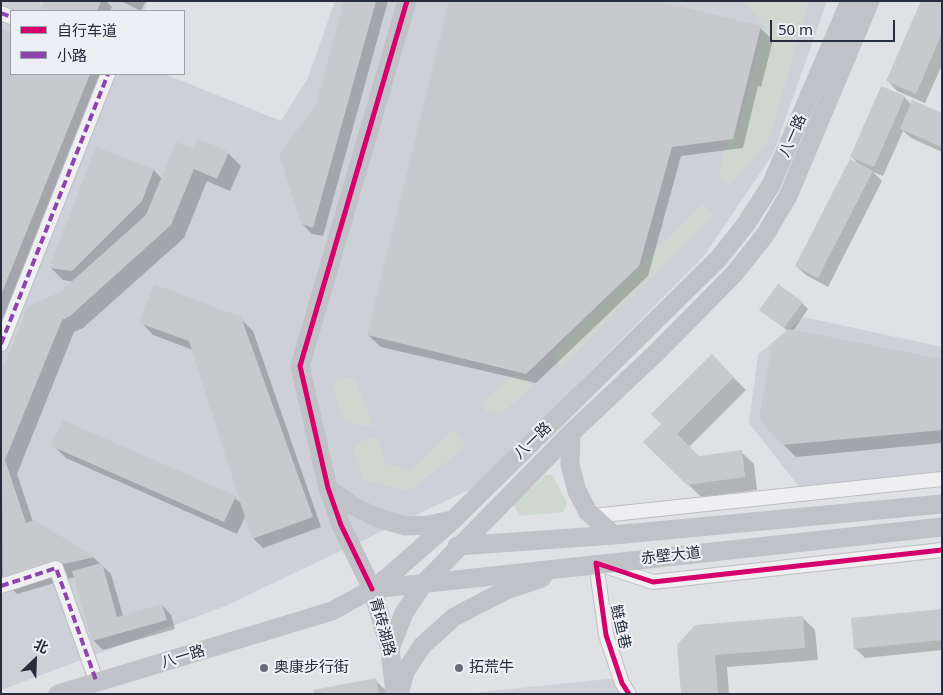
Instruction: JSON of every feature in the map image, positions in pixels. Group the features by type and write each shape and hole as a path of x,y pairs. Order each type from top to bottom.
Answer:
{"main road":[{"name":"青砖湖路","path":"395,694 390,649 372,590 341,525 328,488 300,366 407,1"},
{"name":"八一路","path":"58,694 332,612 372,590 420,549 453,520 719,258 746,224 771,185 850,1"},
{"name":"八一路","path":"390,649 404,612 424,583 571,433 657,352 734,274 765,235 788,196 870,1"},
{"path":"571,433 570,465 577,491 588,512 614,535"},
{"path":"328,488 354,506 378,518 406,526 428,525 453,520"},
{"name":"赤壁大道","path":"420,549 614,535 942,504"},
{"name":"赤壁大道","path":"372,590 588,564 942,527"},
{"path":"399,694 405,672 422,646 454,617 506,590 588,564"}],"street":[{"path":"1,344 108,75"},
{"path":"593,516 942,480"},
{"path":"588,564 653,582 942,550"},
{"name":"鲢鱼巷","path":"588,564 606,635 622,683 629,694"},
{"path":"1,586 56,568 97,683"}],"shaded area":[{"path":"1,1 148,1 144,10 10,10 10,75 167,75 281,121 308,78 335,1 827,1 773,154 704,256 475,487 223,607 1,690"},
{"path":"743,1 809,2 768,143 730,185 718,177 726,143 739,129 765,26"},
{"path":"702,204 714,215 560,369 552,354"},
{"path":"804,317 942,347 942,478 800,488 749,423 758,354"},
{"path":"512,376 525,378 533,386 502,413 486,411 481,403"},
{"path":"340,377 355,378 373,425 368,427 343,420 332,384"},
{"path":"454,429 466,447 409,491 364,480 353,452 355,445 369,438 378,438 386,464 411,470"},
{"path":"545,475 552,475 567,503 563,512 521,516 513,505"},
{"path":"617,678 619,694 463,694"}],"building":[{"path":"44,1 101,1 97,10 40,10"},
{"path":"344,1 376,1 313,228 301,224 279,154 316,105"},
{"path":"449,1 659,1 761,26 733,139 672,147 639,266 526,374 367,335"},
{"path":"921,1 942,1 942,33 916,94 886,81"},
{"path":"1,29 10,33 10,75 90,75 1,295"},
{"path":"881,86 905,96 874,167 850,157"},
{"path":"912,100 942,113 942,147 900,129"},
{"path":"197,138 229,152 217,179 194,169 171,225 70,316 62,320 5,460 26,523 34,520 95,557 50,567 3,582 1,374 28,306 60,292 146,215 176,142 193,149"},
{"path":"96,147 154,169 142,201 72,271 49,268"},
{"path":"850,159 873,171 818,278 795,266"},
{"path":"154,284 241,317 313,517 252,539 189,341 139,323"},
{"path":"778,284 803,302 784,328 759,310"},
{"path":"789,329 942,359 942,430 782,445 759,419 773,342"},
{"path":"712,354 734,377 677,434 699,456 742,450 745,477 687,485 643,442 661,424 651,414"},
{"path":"63,420 236,496 224,522 51,446"},
{"path":"102,563 117,617 162,604 167,620 92,641 72,571"},
{"path":"942,609 942,640 854,649 851,618"},
{"path":"803,616 805,648 715,655 718,694 681,694 677,645 695,625"},
{"path":"376,678 379,694 314,694 313,690"}],"marked path":[{"path":"1,13 10,17"},
{"path":"1,344 108,75"},
{"path":"1,586 56,568 97,683"}],"cycle path":[{"path":"372,589 341,525 328,488 300,366 407,1"},
{"path":"629,694 622,683 606,635 596,563 653,582 942,550"}],"place":[{"name":"奥康步行街","path":"264,668"},
{"name":"拓荒牛","path":"459,668"}]}
